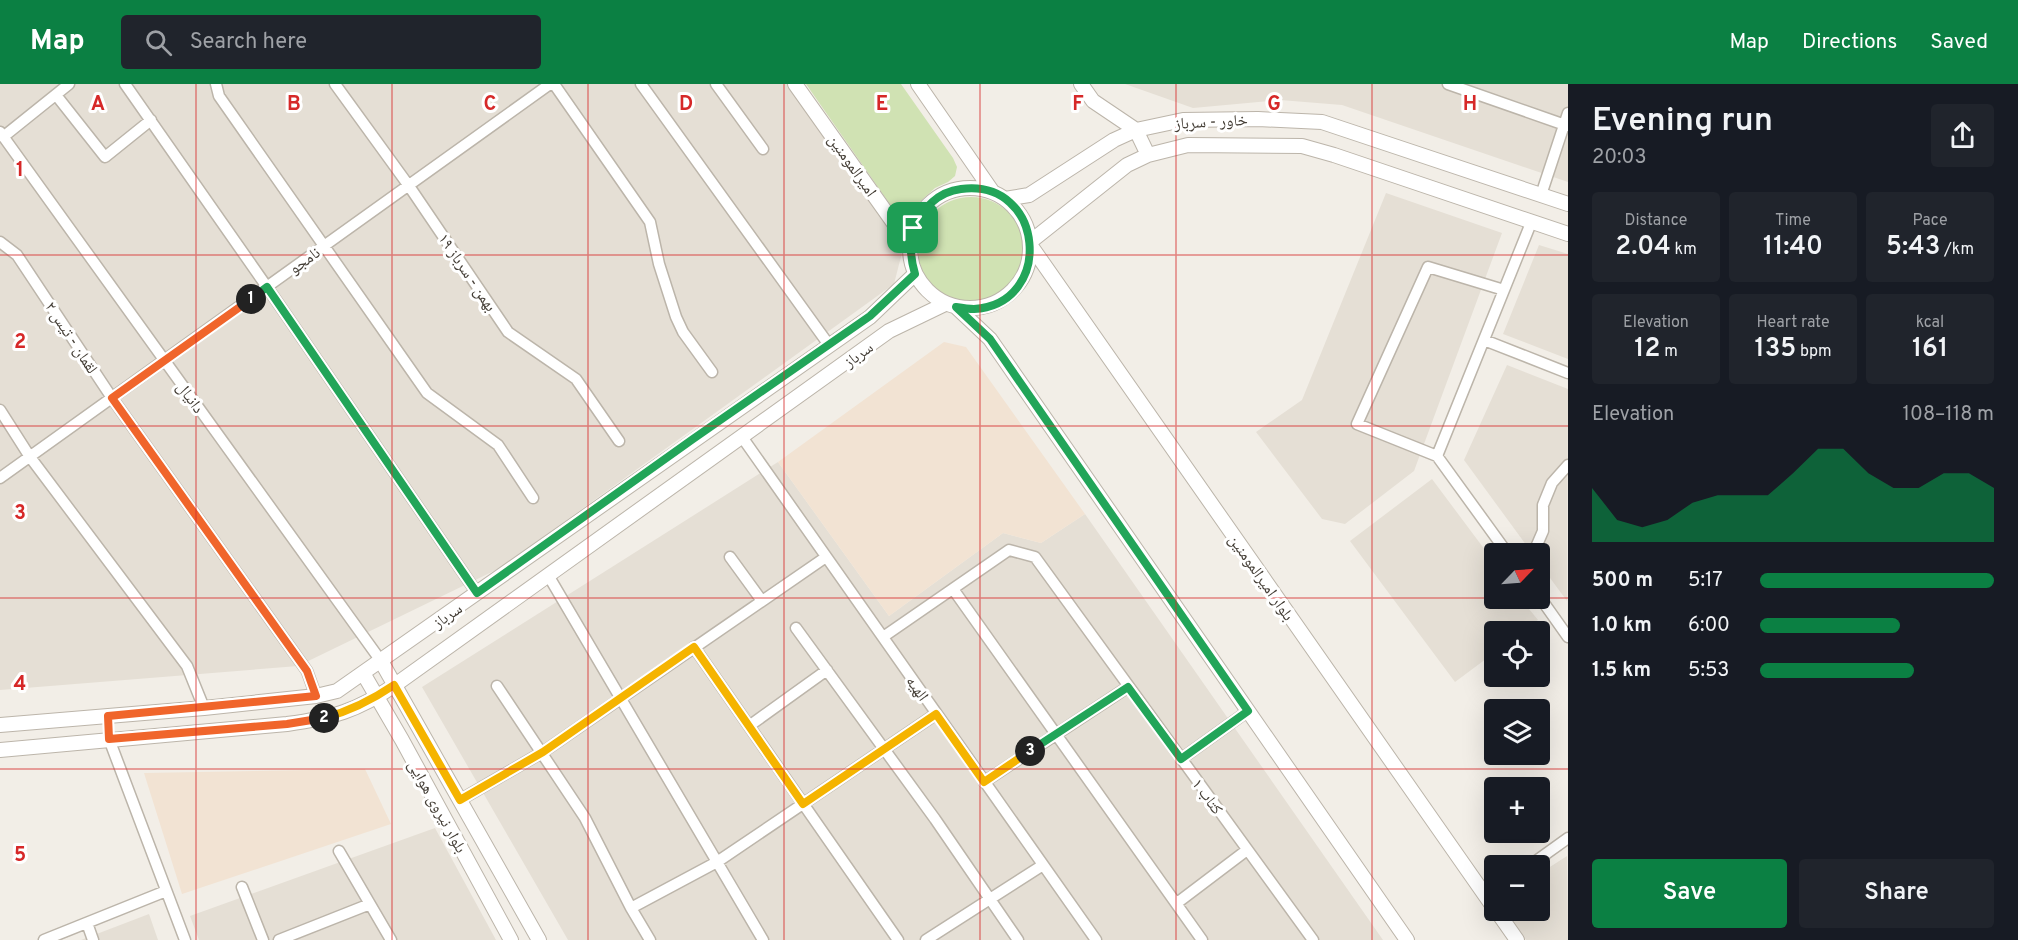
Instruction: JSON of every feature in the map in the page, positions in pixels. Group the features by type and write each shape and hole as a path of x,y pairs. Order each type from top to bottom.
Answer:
{"street":[{"path":"2,135 69,84"},
{"path":"125,84 477,593"},
{"path":"216,84 219,96 427,393 498,445 533,498"},
{"name":"بهمن - سرباز ۱۹","path":"335,84 508,332 576,379 619,441"},
{"path":"552,84 650,222 659,264 676,317 683,332 712,372"},
{"name":"نامجو","path":"0,478 552,84"},
{"path":"641,84 829,345"},
{"path":"716,84 763,149"},
{"name":"امیرالمومنین","path":"795,84 910,246"},
{"path":"918,84 992,191"},
{"path":"1081,84 1094,101 1136,130 1148,155"},
{"path":"1448,84 1566,125"},
{"path":"56,95 105,157 151,120"},
{"path":"1541,195 1566,125 1568,113"},
{"name":"خاور - سرباز","path":"1005,199 1029,195 1114,140 1136,130 1183,120 1258,119 1322,122 1568,204"},
{"name":"دانیال","path":"2,135 381,661"},
{"name":"خاور - سرباز","path":"1031,244 1127,165 1148,155 1188,145 1302,146 1334,154 1568,234"},
{"path":"950,305 974,309 992,305 1008,296 1021,282 1029,265 1031,244 1022,218 1005,199 992,191 972,188 952,190 935,199 922,212 913,228 910,246 915,274 933,296 950,305 990,339 1403,939"},
{"path":"1437,456 1531,223"},
{"name":"لقمان - تیس ۲","path":"0,242 17,255 112,398 307,671 316,696"},
{"name":"بلوار امیرالمومنین","path":"1031,244 1484,885"},
{"path":"1500,543 1437,456 1357,424 1428,267 1504,290"},
{"name":"سرباز","path":"0,725 204,708 316,696 337,691 870,316 915,274"},
{"name":"سرباز","path":"378,697 889,332 950,305"},
{"path":"1484,340 1568,373"},
{"path":"0,410 30,457 187,666 204,708"},
{"path":"726,416 742,437"},
{"name":"الهیه","path":"742,437 1096,940"},
{"path":"1538,543 1543,531 1543,505 1552,483 1568,465"},
{"name":"کتاب ۱","path":"953,589 1009,550 1035,557 1313,940"},
{"path":"730,557 762,601"},
{"path":"460,800 543,752 826,557"},
{"path":"548,575 764,940"},
{"path":"883,637 953,589 1202,940"},
{"path":"1548,609 1568,637"},
{"path":"796,628 935,819 1018,940"},
{"path":"694,647 898,940"},
{"name":"بلوار نیروی هوایی","path":"381,661 539,940"},
{"path":"749,726 827,670"},
{"name":"بلوار نیروی هوایی","path":"363,673 511,940"},
{"path":"497,686 585,818 650,940"},
{"path":"984,782 1128,687"},
{"path":"0,750 317,720 348,711 378,697"},
{"path":"1181,759 1248,711"},
{"path":"631,908 717,862 936,714"},
{"path":"108,716 109,739 185,940"},
{"path":"1547,855 1566,843"},
{"path":"1177,903 1247,850"},
{"path":"339,851 391,940"},
{"path":"926,940 1043,865"},
{"path":"242,888 263,940"},
{"path":"44,940 166,891"},
{"path":"279,940 370,904"},
{"name":"بلوار امیرالمومنین","path":"1504,921 1517,940"},
{"path":"87,923 93,940"}],"shaded area":[{"path":"0,84 789,84 904,245 894,284 500,568 298,666 0,690"},
{"path":"1125,84 1568,84 1568,182 1342,105 1280,100 1193,108"},
{"path":"1386,193 1502,233 1414,471 1345,524 1322,519 1256,432 1302,400"},
{"path":"1539,245 1568,254 1568,359 1503,334"},
{"path":"944,342 966,347 1085,514 1041,543 1003,533 889,616 778,462"},
{"path":"1507,365 1568,389 1567,601 1550,578 1550,543 1525,543 1464,460"},
{"path":"778,462 889,616 1003,533 1041,543 1085,514 1383,940 568,940 422,687"},
{"path":"1432,479 1484,549 1484,609 1529,609 1538,620 1484,621 1484,660 1455,682 1350,541"},
{"path":"365,769 391,824 182,894 144,773"},
{"path":"435,828 496,940 199,940 190,916"},
{"path":"1567,856 1568,940 1526,940 1512,921 1550,921 1550,867"},
{"path":"149,914 158,940 81,940"}],"green space":[{"path":"806,84 901,84 953,158 957,167 955,176 935,188 912,209 903,212 896,210"},
{"path":"971,197 991,201 1009,212 1020,230 1024,250 1020,270 1009,288 991,299 971,303 951,299 933,288 922,270 918,250 922,230 933,212 951,201"}],"route":[{"path":"972,188 992,191 1005,199 1014,207 1028,229 1031,246 1029,265 1021,282 1008,296 992,305 974,309 956,307 990,339 1248,711 1181,759 1128,687 984,782 936,714 803,804 694,647 543,752 460,800 394,685 378,697 348,711 317,720 109,739 108,716 316,696 307,671 112,398 267,287 477,593 870,316 915,274 910,246 913,228 922,212 935,199 952,190 972,188"}]}
